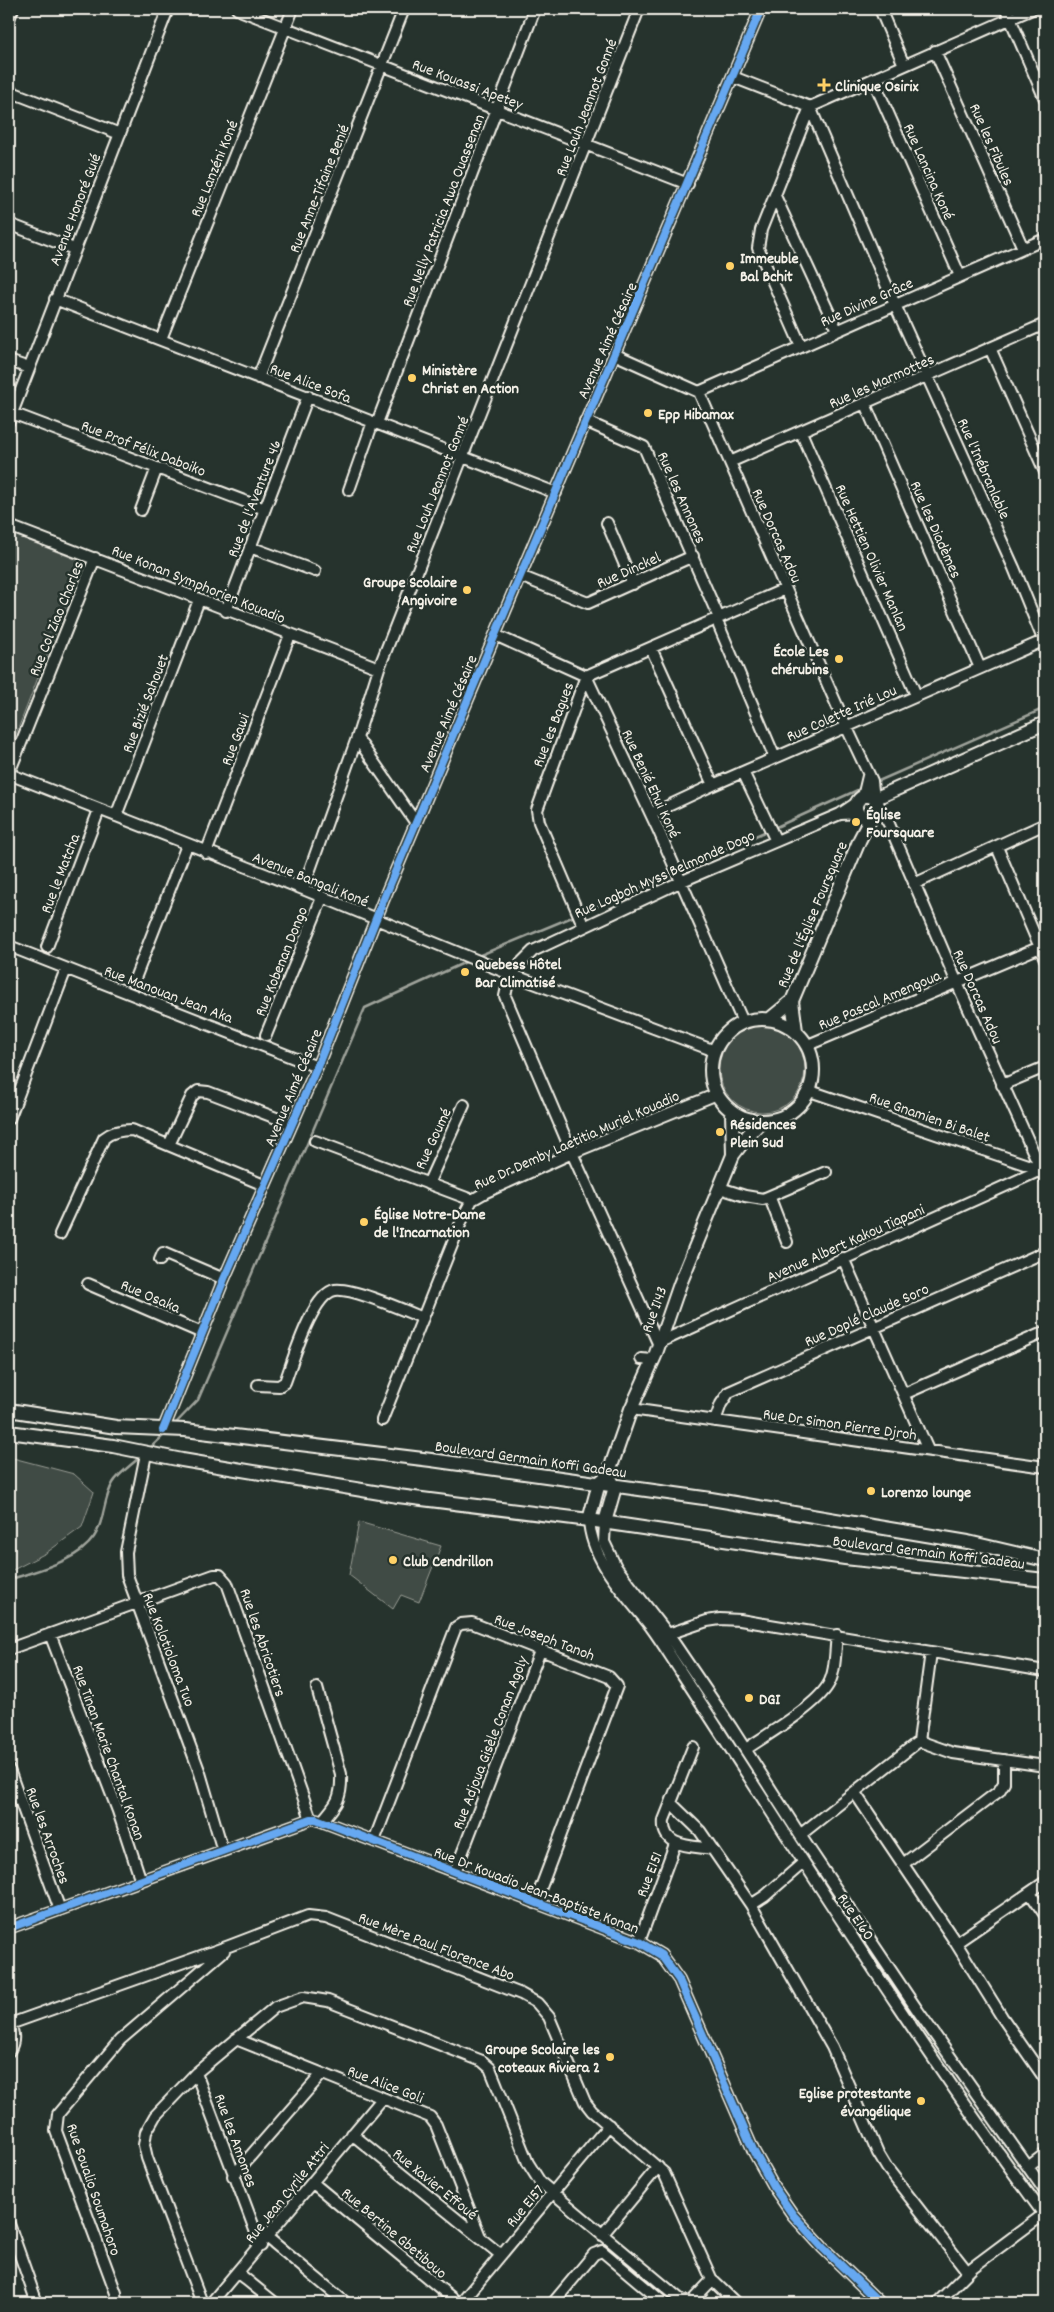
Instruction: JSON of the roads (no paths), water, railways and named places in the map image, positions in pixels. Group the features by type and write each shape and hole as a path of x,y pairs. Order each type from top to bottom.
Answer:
{"main road":[{"name":"Rue Logboh Myss Belmonde Dogo","path":"868,799 1045,724"},
{"name":"Rue de l'Église Foursquare","path":"770,1019 792,1001 860,839 868,799"},
{"name":"Rue de l'Église Foursquare","path":"792,1001 796,1032"},
{"path":"756,1019 770,1019 784,1023 808,1045 813,1059 814,1076 810,1091 802,1104 790,1114 776,1120 751,1120 732,1111 717,1094 711,1074 715,1051 728,1031 743,1022 756,1019"},
{"name":"Rue I143","path":"732,1111 733,1155"},
{"name":"Rue I143","path":"589,1520 631,1409 647,1359 658,1343 733,1155 748,1134 762,1121"},
{"name":"Boulevard Germain Koffi Gadeau","path":"9,1410 116,1427 185,1430 264,1438 603,1479"},
{"name":"Boulevard Germain Koffi Gadeau","path":"9,1432 113,1446 146,1454 398,1496 604,1522 845,1558 1045,1580"},
{"path":"603,1479 615,1486 604,1522"},
{"name":"Boulevard Germain Koffi Gadeau","path":"615,1486 842,1519 968,1542 1045,1560"}],"street":[{"path":"9,19 13,9"},
{"name":"Avenue Honoré Guié","path":"10,417 168,9"},
{"name":"Rue Kouassi Apetey","path":"238,9 286,26 382,66 688,184"},
{"name":"Rue Lanzéni Koné","path":"161,339 293,9"},
{"name":"Rue Anne-Tifaine Benié","path":"258,378 404,9"},
{"name":"Rue Nelly Patricia Awa Ouassenan","path":"349,490 535,9"},
{"name":"Rue Louh Jeannot Gonné","path":"303,889 357,738 379,668 639,9"},
{"name":"Avenue Aimé Césaire","path":"163,1430 224,1279 317,1067 495,635 762,9"},
{"path":"880,9 904,65"},
{"path":"801,346 758,248 761,230 810,107 935,51 1008,13 1032,9"},
{"path":"1008,13 1045,99"},
{"name":"Rue les Fibules","path":"935,51 1024,248"},
{"path":"733,77 810,107"},
{"name":"Rue Lancina Koné","path":"874,79 960,276"},
{"path":"9,91 120,134"},
{"name":"Rue l'Inébranlable","path":"810,107 895,305 1045,641"},
{"path":"775,196 837,330"},
{"path":"9,224 74,250"},
{"name":"Rue Divine Grâce","path":"699,392 1045,238"},
{"name":"Rue Alice Sofa","path":"55,299 556,493"},
{"name":"Rue les Marmottes","path":"730,462 1045,324"},
{"path":"990,348 1045,472"},
{"path":"614,354 699,392"},
{"path":"9,361 29,368"},
{"name":"Rue Dorcas Adou","path":"699,392 846,726 868,799 890,824 914,884 1002,1085 1044,1172"},
{"name":"Rue de l'Aventure 46","path":"226,611 308,396"},
{"name":"Rue les Diadèmes","path":"865,404 980,668"},
{"name":"Rue Prof Félix Daboiko","path":"10,417 157,468 265,509"},
{"name":"Rue les Annones","path":"586,421 644,447 693,556 775,758"},
{"name":"Rue Hettien Olivier Manlan","path":"801,432 916,695"},
{"path":"141,510 157,468"},
{"path":"607,523 633,584"},
{"name":"Rue Konan Symphorien Kouadio","path":"9,526 95,558 226,611 379,668"},
{"path":"250,546 315,571"},
{"name":"Rue Dinckel","path":"520,576 588,603 693,556"},
{"name":"Rue Col Ziao Charles","path":"10,777 95,558"},
{"name":"Rue les Bagues","path":"584,927 539,822 536,810 586,676 719,622 785,589"},
{"name":"Rue Bizié Sahouet","path":"116,816 200,600"},
{"name":"Rue Gawi","path":"206,853 290,635"},
{"path":"495,635 586,676"},
{"name":"Rue Colette Irié Lou","path":"651,814 916,695 1045,641"},
{"path":"651,648 713,785"},
{"name":"Rue Benié Ehui Koné","path":"586,676 651,814 743,1022"},
{"path":"357,738 416,823"},
{"path":"744,772 776,841"},
{"name":"Avenue Bangali Koné","path":"10,777 303,889 510,974 715,1051"},
{"name":"Rue Logboh Myss Belmonde Dogo","path":"510,974 534,951 680,882 840,814 868,799"},
{"name":"Rue le Matcha","path":"47,947 99,810"},
{"path":"914,884 1045,824"},
{"path":"134,981 187,845"},
{"path":"996,847 1043,946 1045,959"},
{"name":"Rue Kobenan Dongo","path":"266,1035 322,898"},
{"name":"Rue Manouan Jean Aka","path":"9,946 317,1067"},
{"name":"Rue Pascal Amengoua","path":"808,1045 1043,946"},
{"path":"9,1119 66,969"},
{"path":"510,974 505,996 572,1153 658,1343"},
{"path":"1002,1085 1045,1067"},
{"name":"Rue Gnamien Bi Balet","path":"810,1091 1044,1172"},
{"path":"170,1144 192,1096 198,1092 208,1092 292,1124"},
{"name":"Rue Dr Demby Laetitia Muriel Kouadio","path":"382,1420 464,1215 472,1200 572,1153 717,1094"},
{"name":"Rue Goumé","path":"428,1184 464,1105"},
{"path":"60,1234 104,1138 109,1133 132,1130 170,1144 264,1185"},
{"path":"315,1141 472,1200"},
{"path":"720,1188 756,1199 770,1198 826,1172"},
{"name":"Avenue Albert Kakou Tiapani","path":"658,1343 843,1258 1044,1172"},
{"path":"770,1198 787,1242"},
{"name":"Rue Doplé Claude Soro","path":"715,1421 721,1404 729,1392 1045,1252"},
{"path":"160,1260 163,1253 224,1279"},
{"path":"843,1258 928,1450"},
{"name":"Rue Osaka","path":"88,1284 202,1333"},
{"path":"258,1385 279,1386 285,1382 312,1314 319,1301 332,1290 338,1289 356,1293 423,1318"},
{"path":"904,1394 1045,1332"},
{"name":"Rue Dr Simon Pierre Djroh","path":"631,1409 1045,1468"},
{"name":"Rue Kolotioloma Tuo","path":"146,1454 126,1552 127,1575 200,1773 223,1851"},
{"name":"Rue E160","path":"589,1520 596,1549 610,1574 651,1628 803,1862 963,2102 1045,2215"},
{"name":"Rue E160","path":"604,1522 604,1542 616,1567 668,1634 746,1749 800,1835 918,2012 1045,2191"},
{"name":"Rue les Abricotiers","path":"9,1648 94,1620 214,1575 224,1578 311,1819"},
{"path":"651,1628 668,1634 720,1619 740,1620 1045,1671"},
{"name":"Rue Joseph Tanoh","path":"374,1841 456,1627 461,1624 472,1623 609,1677 617,1686 534,1903"},
{"name":"Rue Tinan Marie Chantal Konan","path":"50,1634 118,1811 141,1880"},
{"path":"746,1749 810,1704 824,1690 831,1678 837,1635"},
{"name":"Rue Adjoua Gisèle Conan Agoly","path":"455,1872 540,1651"},
{"path":"800,1835 919,1741 930,1652"},
{"path":"317,1688 341,1774 342,1787 337,1804 322,1821"},
{"path":"919,1741 953,1753 1045,1766"},
{"name":"Rue E151","path":"693,1747 671,1802 663,1828 675,1844 712,1849"},
{"path":"903,1864 999,1791 1004,1783 1004,1760"},
{"name":"Rue les Arroches","path":"9,1770 60,1910"},
{"path":"855,1793 956,1943 1002,2017 1045,2079"},
{"path":"671,1802 696,1827 750,1906 832,2047 878,2153 895,2180 967,2272"},
{"path":"9,1928 311,1819"},
{"name":"Rue Dr Kouadio Jean-Baptiste Konan","path":"311,1819 322,1821 639,1942 661,1955 679,1980 754,2152 773,2186 793,2215 823,2248 880,2303"},
{"name":"Rue E151","path":"639,1942 675,1844"},
{"path":"750,1906 758,1902 803,1862"},
{"path":"956,1943 1045,1882"},
{"path":"1030,1893 1045,1915"},
{"name":"Rue Mère Paul Florence Abo","path":"10,2022 229,1946 308,1916 316,1916 521,1994 537,2003 549,2017 585,2102 592,2111 658,2167 670,2182 712,2280"},
{"name":"Rue Soualio Soumahoro","path":"117,2303 116,2292 56,2131 58,2114 120,2040 229,1946"},
{"path":"202,2303 153,2176 144,2145 146,2132 155,2116 196,2073 274,2007 303,1997 314,1997 328,2001 482,2061 493,2074 528,2164 540,2182 681,2300 687,2303 695,2298 712,2280 736,2303"},
{"path":"9,2051 14,2044 10,2022"},
{"name":"Rue Alice Goli","path":"236,2039 321,2075 423,2113 433,2120 481,2239"},
{"name":"Rue les Amomes","path":"196,2073 234,2176 264,2242"},
{"path":"234,2176 321,2075"},
{"name":"Rue Jean Cyrile Attri","path":"212,2303 314,2183 382,2098"},
{"name":"Rue E157","path":"459,2303 553,2194 609,2125"},
{"name":"Rue Xavier Effoué","path":"352,2134 501,2255"},
{"path":"1028,2167 1045,2154"},
{"path":"602,2235 658,2167"},
{"name":"Rue Bertine Gbetibouo","path":"314,2183 459,2303"},
{"path":"937,2303 967,2272 1045,2215"},
{"path":"9,2224 37,2303"},
{"path":"264,2242 346,2303"},
{"path":"553,2303 594,2254 602,2251 652,2300 664,2303"},
{"path":"238,2273 275,2303"}],"waterway":[{"path":"874,783 1045,708"},
{"path":"774,828 862,788"},
{"path":"678,870 769,830"},
{"path":"582,913 673,873"},
{"path":"478,956 577,915"},
{"path":"174,1425 198,1400 365,1008 468,961"},
{"path":"149,1449 165,1434"},
{"path":"9,1580 55,1565 86,1546 98,1531 107,1496 113,1483 122,1472 141,1456"}],"place":[{"name":"Clinique Osirix","path":"824,85"},
{"name":"Immeuble Bal Bchit","path":"730,266"},
{"name":"Ministère Christ en Action","path":"412,378"},
{"name":"Epp Hibamax","path":"648,413"},
{"name":"Groupe Scolaire Angivoire","path":"467,590"},
{"name":"École Les chérubins","path":"839,659"},
{"name":"Église Foursquare","path":"856,822"},
{"name":"Quebess Hôtel Bar Climatisé","path":"465,972"},
{"name":"Résidences Plein Sud","path":"720,1132"},
{"name":"Église Notre-Dame de l'Incarnation","path":"364,1222"},
{"name":"Lorenzo lounge","path":"871,1491"},
{"name":"Club Cendrillon","path":"393,1560"},
{"name":"DGI","path":"749,1698"},
{"name":"Groupe Scolaire les coteaux Riviera 2","path":"610,2057"},
{"name":"Eglise protestante évangélique","path":"921,2101"}]}
